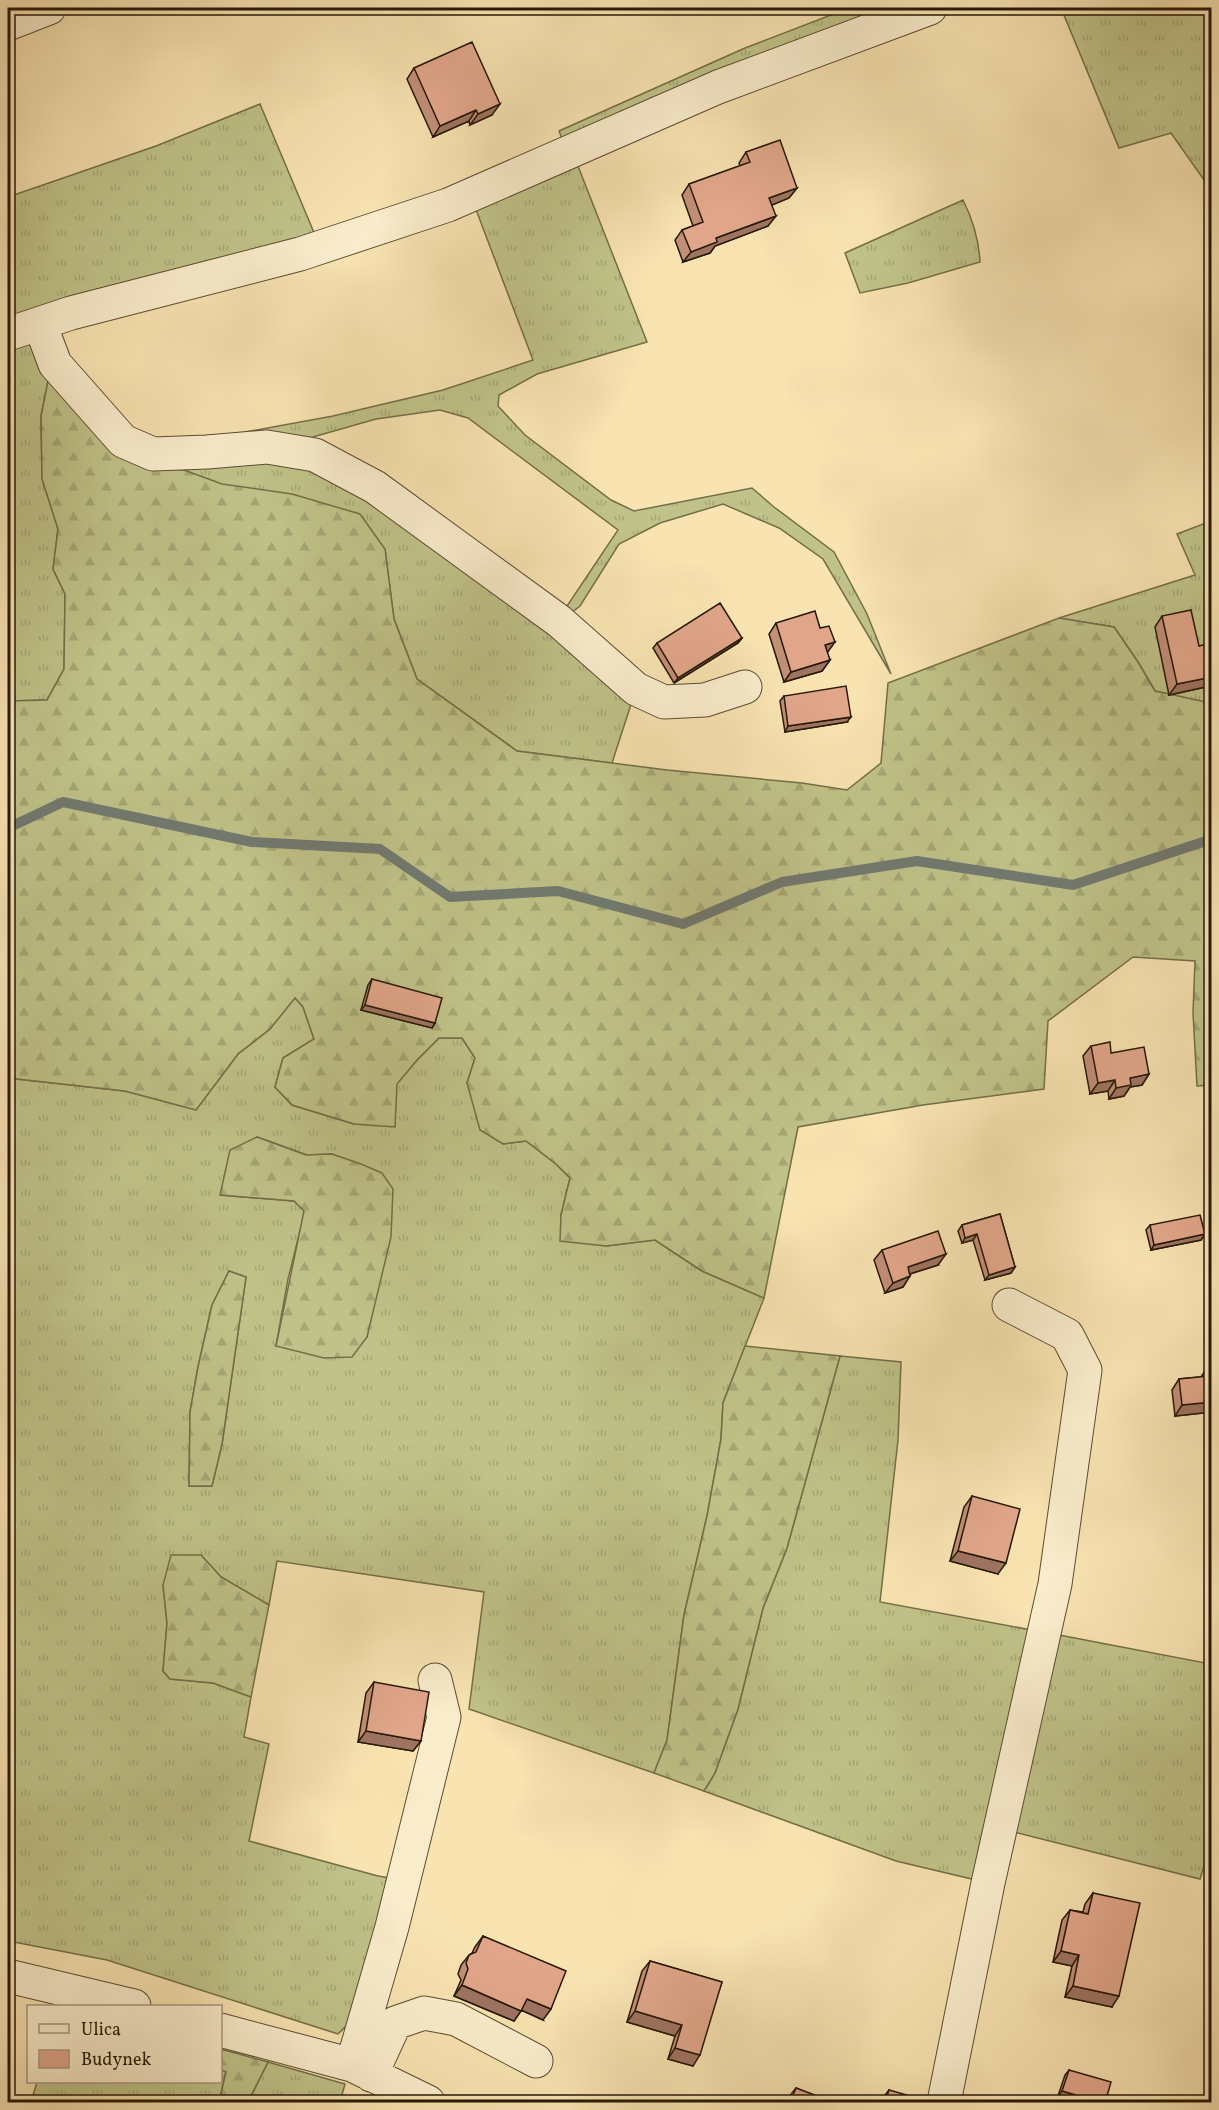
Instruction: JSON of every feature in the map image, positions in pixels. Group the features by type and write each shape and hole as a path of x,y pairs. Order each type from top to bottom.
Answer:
{"street":[{"path":"8,24 49,8"},
{"path":"8,334 71,313 300,254 448,205 718,87 930,8"},
{"path":"40,324 55,364 123,441 153,454 267,447 315,456 375,487 559,621 636,689 664,702 705,700 745,687"},
{"path":"944,2103 988,1883 1055,1584 1086,1370 1067,1335 1009,1305"},
{"path":"361,2070 392,1927 444,1717 435,1680"},
{"path":"8,1976 126,2005"},
{"path":"361,2070 395,2023 424,2013 456,2019 536,2061"},
{"path":"222,2031 361,2070 428,2103"}],"green space":[{"path":"849,8 899,8 564,144 559,131 745,48"},
{"path":"1061,8 1211,8 1211,190 1171,133 1119,148"},
{"path":"260,104 315,235 8,325 8,197 156,146"},
{"path":"576,161 647,342 537,374 499,395 498,406 525,435 611,500 634,511 752,488 834,552 867,614 891,674 823,559 779,528 723,504 660,523 619,544 580,606 571,613 565,609 618,530 468,418 440,410 376,419 306,439 224,436 333,416 443,390 533,360 475,207"},
{"path":"963,200 975,230 980,262 908,283 860,293 845,253"},
{"path":"37,333 48,381 41,416 42,479 58,529 53,569 65,594 64,669 47,700 8,701 8,343"},
{"path":"48,381 153,467 184,470 222,484 292,494 360,514 385,549 394,619 417,679 517,751 847,790 881,763 888,683 1059,618 1114,627 1155,691 1211,703 1211,1085 1197,1086 1193,1013 1195,961 1133,957 1048,1021 1044,1089 923,1105 798,1127 764,1298 702,1271 655,1240 606,1246 560,1241 561,1215 570,1178 526,1141 503,1144 480,1130 467,1083 475,1058 462,1038 439,1038 397,1084 395,1127 354,1124 292,1105 275,1087 283,1058 314,1039 303,1007 295,998 270,1029 238,1054 196,1110 125,1091 8,1078 8,701 47,700 64,669 65,594 53,569 58,529 42,479 41,416"},
{"path":"252,457 315,466 372,497 634,695 612,763 517,751 417,679 394,619 385,549 184,470 153,467"},
{"path":"1211,521 1211,704 1155,691 1114,627 1059,618 1195,575 1177,534"},
{"path":"295,997 303,1007 314,1039 283,1058 275,1087 292,1105 354,1124 395,1126 396,1084 439,1038 462,1038 475,1058 467,1083 503,1144 526,1141 570,1178 561,1215 606,1246 655,1240 702,1271 764,1298 723,1403 721,1439 707,1516 684,1615 667,1740 654,1773 469,1709 484,1592 277,1561 269,1605 221,1577 201,1555 163,1585 167,1623 163,1671 170,1679 213,1683 251,1697 244,1737 269,1744 249,1841 378,1876 397,1879 348,2024 338,2034 107,1960 8,1941 8,1078 125,1091 196,1110 238,1054 270,1029","holes":["257,1137 307,1155 332,1154 382,1173 373,1305 367,1337 276,1346 288,1279 305,1211 294,1201 221,1195","229,1271 246,1277 222,1444 212,1486 189,1486 190,1412 198,1367 212,1305"]},
{"path":"257,1137 306,1155 332,1154 361,1164 382,1173 393,1189 391,1237 367,1337 352,1357 324,1358 276,1346 304,1211 294,1201 220,1195 230,1150"},
{"path":"229,1271 246,1277 222,1444 212,1486 189,1486 190,1412 198,1367 212,1305"},
{"path":"745,1346 840,1356 787,1548 763,1608 738,1709 715,1773 704,1791 654,1773 667,1740 684,1615 707,1516 721,1439 723,1403"},
{"path":"840,1356 901,1362 898,1440 880,1602 1037,1631 976,1880 896,1861 704,1791 715,1773 738,1709 763,1608 787,1548"},
{"path":"171,1555 201,1555 221,1577 269,1605 251,1697 213,1683 170,1679 163,1671 167,1623 163,1585"},
{"path":"1059,1635 1211,1664 1211,1843 1200,1879 1014,1832"},
{"path":"222,2049 268,2062 248,2102 219,2102 226,2072 222,2070"},
{"path":"268,2062 345,2084 340,2102 248,2102"},
{"path":"222,2070 226,2071 219,2102 31,2102 37,2083 222,2083"}],"building":[{"path":"472,42 500,104 478,114 476,110 440,126 414,68"},
{"path":"780,140 797,188 769,198 776,216 716,238 717,242 691,252 682,230 703,222 689,184 750,162 746,152"},
{"path":"720,603 742,638 678,678 657,643"},
{"path":"1191,610 1199,646 1210,643 1212,677 1177,684 1162,616"},
{"path":"815,611 820,628 829,626 835,642 825,645 830,660 791,672 776,623"},
{"path":"846,686 851,717 788,726 784,696"},
{"path":"372,979 442,998 435,1023 365,1005"},
{"path":"1110,1042 1111,1053 1144,1047 1149,1074 1130,1078 1131,1085 1116,1088 1115,1080 1098,1083 1091,1046"},
{"path":"1000,1214 1015,1267 989,1275 977,1234 965,1238 962,1225"},
{"path":"1200,1215 1205,1234 1154,1245 1150,1225"},
{"path":"938,1231 946,1254 908,1267 910,1276 893,1283 882,1250"},
{"path":"1212,1367 1212,1402 1182,1405 1179,1379 1208,1376 1207,1368"},
{"path":"972,1496 1020,1509 1006,1563 958,1551"},
{"path":"374,1682 429,1692 421,1741 366,1731"},
{"path":"1093,1893 1140,1903 1119,1996 1073,1986 1079,1955 1061,1951 1070,1910 1088,1914"},
{"path":"483,1936 566,1971 551,2009 527,1999 521,2011 462,1985 468,1969 466,1963 469,1955 476,1952"},
{"path":"650,1961 722,1982 700,2055 675,2048 682,2025 635,2011"},
{"path":"1069,2070 1111,2082 1105,2103 1074,2103 1076,2095 1062,2091"},
{"path":"796,2088 835,2103 790,2103"},
{"path":"889,2090 921,2099 921,2103 885,2103"}],"waterway":[{"path":"8,828 63,802 252,842 380,849 450,897 558,891 683,924 782,882 917,861 1073,885 1212,839"}]}
